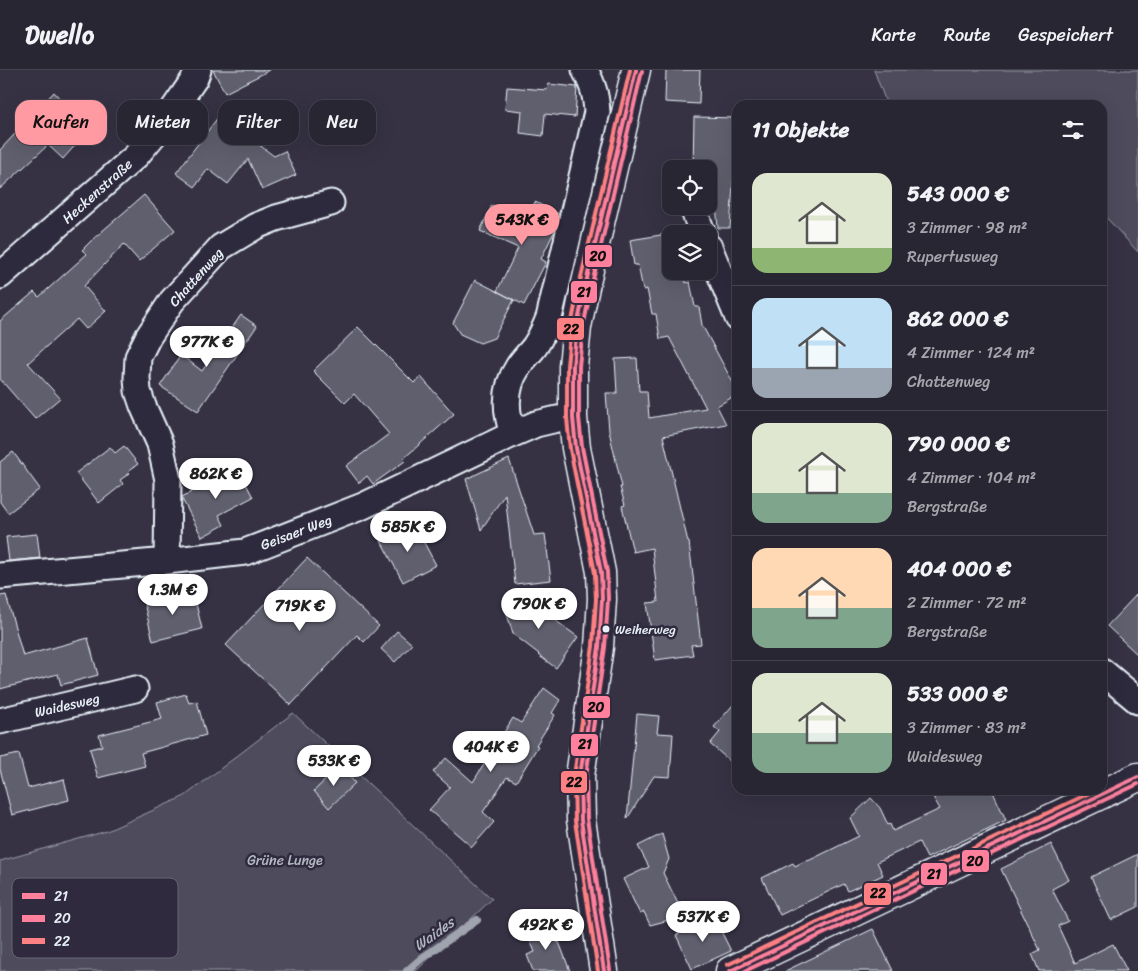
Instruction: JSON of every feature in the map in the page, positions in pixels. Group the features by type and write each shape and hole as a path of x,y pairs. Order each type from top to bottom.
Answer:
{"main road":[{"path":"604,971 581,820 580,776 599,647 602,599 601,572 576,448 573,418 572,366 577,326 636,70"},
{"path":"1107,792 1138,777"},
{"path":"730,971 1100,795"}],"street":[{"name":"Heckenstraße","path":"0,276 136,156 166,120 195,78 198,70"},
{"path":"513,434 507,409 511,379 543,332 549,318 597,112 593,84 584,70"},
{"name":"Chattenweg","path":"167,562 168,480 160,444 138,391 138,357 148,337 172,301 221,247 256,226 276,218 331,204"},
{"path":"717,267 732,303"},
{"name":"Geisaer Weg","path":"0,576 167,562 244,552 363,506 536,424 573,418"},
{"path":"1107,674 1138,701"},
{"name":"Waidesweg","path":"0,721 135,689"}],"green space":[{"path":"874,70 1138,70 1138,252 1107,218 1107,100 885,100"},
{"name":"Grüne Lunge","path":"293,713 492,899 416,971 0,971 0,861 107,831 185,796"}],"building":[{"path":"213,70 270,70 225,93"},
{"path":"666,70 700,70 699,104 665,102"},
{"path":"548,84 577,87 575,117 545,114 543,136 520,133 522,111 505,109 507,87 547,90"},
{"path":"54,92 61,100 47,100"},
{"path":"218,117 218,145 259,145 274,156 285,151 296,175 262,190 248,159 228,184 208,169 195,187 176,173 197,145 208,145 208,131"},
{"path":"694,117 732,118 730,228 718,228 717,160 693,160"},
{"path":"15,134 15,145 48,145 0,189 0,150"},
{"path":"48,145 76,145 63,159"},
{"path":"144,195 175,230 139,261 124,244 84,286 106,311 86,329 77,319 28,363 60,398 35,419 0,379 0,321 34,292 39,297 87,254 82,250 93,239"},
{"path":"535,202 559,214 554,232 541,259 546,262 524,305 497,291 518,248 480,231 492,205 526,220"},
{"path":"662,235 662,280 686,280 686,283 690,282 695,307 699,307 702,325 732,381 732,397 717,406 726,424 663,436 689,542 701,644 691,645 693,655 655,660 647,603 658,602 652,548 633,552 622,506 625,505 620,487 622,487 609,431 606,393 617,393 615,359 637,358 639,391 647,391 649,418 706,408 669,337 660,339 656,314 652,314 647,289 643,290 638,265 634,265 630,240"},
{"path":"475,280 514,300 494,338 480,343 460,334 453,323"},
{"path":"241,315 257,326 198,411 160,386 181,355 202,371"},
{"path":"358,327 414,383 421,377 454,414 403,459 405,461 373,484 367,476 359,483 346,466 389,434 354,394 345,403 313,371"},
{"path":"124,446 138,464 120,480 123,484 99,503 76,473 110,447 115,453"},
{"path":"13,452 40,489 8,513 0,502 0,462"},
{"path":"509,459 534,535 545,534 551,580 515,584 505,494 481,530 466,479"},
{"path":"237,467 253,497 219,515 224,525 202,537 182,497"},
{"path":"414,524 436,565 403,582 381,541"},
{"path":"37,534 40,558 9,561 6,537"},
{"path":"307,558 379,626 364,642 357,635 291,705 226,645"},
{"path":"514,590 578,637 556,668 513,634 504,604"},
{"path":"193,591 202,629 153,641 144,603"},
{"path":"1138,593 1138,655 1107,626"},
{"path":"6,595 23,656 88,638 98,675 61,685 58,674 0,689 0,596"},
{"path":"397,631 412,644 395,662 381,649"},
{"path":"544,688 560,700 552,713 555,715 516,782 507,777 483,812 494,822 472,847 429,810 450,787 433,772 446,758 473,782 513,718 521,723"},
{"path":"186,694 189,703 197,701 206,735 141,753 145,766 98,778 90,749 102,746 99,735 162,719 157,702"},
{"path":"732,706 732,763 710,744 720,732 714,727"},
{"path":"637,714 659,716 657,733 673,734 670,777 654,776 627,819"},
{"path":"19,754 28,788 64,779 69,800 12,815 0,769 0,758"},
{"path":"340,766 355,783 329,808 314,791"},
{"path":"932,795 994,795 1006,820 927,858 919,842 877,862 883,875 848,891 844,884 780,915 762,878 793,863 795,866 808,861 859,836 850,818 871,798 880,808 893,831 940,809"},
{"path":"662,834 669,859 663,873 684,916 650,925 644,912 640,914 623,879 649,867 638,846"},
{"path":"1051,844 1069,880 1052,889 1068,921 1058,926 1075,963 1113,944 1127,971 1039,971 1032,954 1040,950 1001,869"},
{"path":"1138,854 1138,907 1111,920 1091,877"},
{"path":"714,917 731,951 692,969 676,935"},
{"path":"550,923 570,971 533,971 527,955 535,952 527,933"},
{"path":"873,929 893,971 785,971"}],"waterway":[{"name":"Waides","path":"407,971 422,958 477,920"}],"transit line":[{"name":"22","path":"598,971 575,821 574,776 593,646 596,599 595,573 570,449 567,418 567,366 571,326 579,286 630,70"},
{"name":"21","path":"604,971 581,820 580,776 599,647 602,599 601,572 576,448 573,418 573,366 577,327 585,287 636,70"},
{"name":"20","path":"610,970 587,819 586,776 605,647 608,599 607,572 582,447 579,418 579,366 583,328 591,288 642,71"},
{"name":"21","path":"1107,792 1138,777"},
{"name":"20","path":"745,971 1138,784"},
{"name":"22","path":"727,965 1085,795"},
{"name":"21","path":"730,971 1100,795"}],"place":[{"name":"Weiherweg","path":"606,629"}]}
